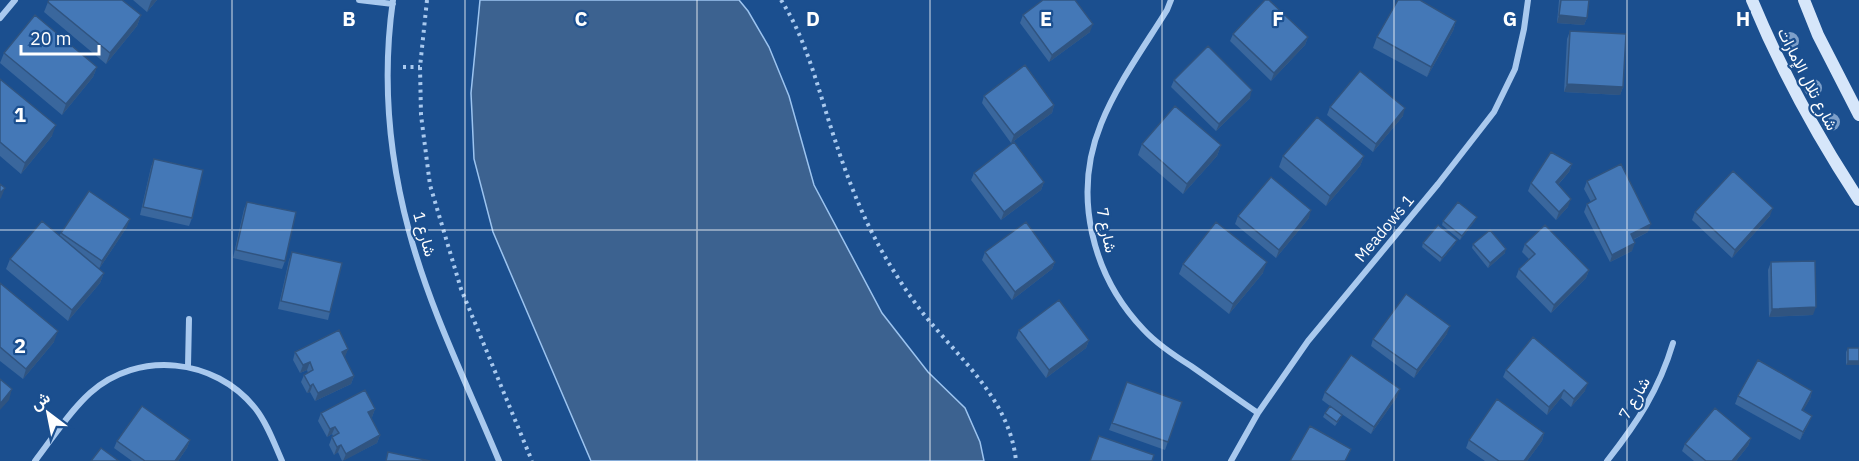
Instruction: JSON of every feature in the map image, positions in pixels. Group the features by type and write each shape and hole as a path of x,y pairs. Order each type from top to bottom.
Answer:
{"main road":[{"name":"شارع تلال الإمارات","path":"1752,0 1774,53 1825,148 1859,200"},
{"name":"شارع تلال الإمارات","path":"1804,0 1818,35 1859,115"}],"street":[{"path":"0,18 15,0"},
{"path":"359,0 393,2"},
{"name":"شارع 7","path":"1171,0 1117,91 1100,125 1090,161 1087,198 1091,235 1103,271 1121,303 1145,332 1258,413"},
{"name":"Meadows 1","path":"1231,461 1258,413 1308,341 1494,112 1515,69 1528,0"},
{"name":"شارع 1","path":"393,2 388,100 392,145 401,200 409,232 434,305 499,461"},
{"path":"188,366 189,319"},
{"name":"شارع 7","path":"1607,461 1645,410 1666,366 1673,343"},
{"path":"35,461 90,393 111,378 136,368 162,364 188,366 214,375 236,389 255,408 269,431 282,461"}],"path":[{"path":"427,0 420,67 421,116 430,185 461,289 532,461"},
{"path":"781,0 810,63 848,177 873,235 925,315 993,396 1011,435 1016,461"}],"water":[{"path":"480,0 739,0 769,47 789,96 814,185 882,313 928,372 965,408 980,442 984,461 591,461 493,232 474,159 471,93"}],"building":[{"path":"49,0 122,0 141,15 110,53 48,2"},
{"path":"1043,0 1075,0 1093,24 1052,55 1023,15"},
{"path":"1265,0 1269,0 1308,37 1274,73 1233,34"},
{"path":"1398,0 1420,0 1456,21 1431,67 1377,37"},
{"path":"1561,0 1589,0 1587,18 1559,15"},
{"path":"35,15 97,67 66,104 4,53"},
{"path":"1570,31 1626,34 1623,87 1567,84"},
{"path":"1208,46 1252,90 1219,124 1174,80"},
{"path":"1025,65 1054,105 1014,135 984,96"},
{"path":"1360,71 1405,108 1376,144 1330,107"},
{"path":"0,79 56,125 25,163 0,142"},
{"path":"1175,106 1221,145 1187,184 1142,144"},
{"path":"1317,117 1364,156 1330,196 1283,156"},
{"path":"1014,142 1044,182 1004,212 974,173"},
{"path":"1551,152 1572,164 1556,182 1571,199 1559,212 1531,183"},
{"path":"154,159 203,170 192,218 143,207"},
{"path":"1621,164 1651,224 1631,234 1635,243 1612,255 1587,204 1596,199 1587,181"},
{"path":"1733,171 1773,208 1735,250 1695,212"},
{"path":"1271,177 1311,210 1279,250 1238,216"},
{"path":"89,191 130,219 102,261 61,233"},
{"path":"247,202 296,212 285,261 236,250"},
{"path":"1458,202 1477,217 1462,236 1443,221"},
{"path":"42,221 104,273 72,310 10,259"},
{"path":"1026,222 1055,262 1015,292 985,252"},
{"path":"1216,222 1267,262 1233,304 1183,264"},
{"path":"1438,225 1457,240 1442,258 1423,243"},
{"path":"1545,225 1589,270 1554,305 1519,269 1535,254 1525,244"},
{"path":"1490,230 1506,249 1490,263 1473,244"},
{"path":"292,252 342,263 330,312 281,301"},
{"path":"1815,261 1816,307 1772,309 1771,262"},
{"path":"0,283 58,331 26,369 0,347"},
{"path":"1406,294 1450,326 1417,370 1373,339"},
{"path":"1059,300 1089,340 1049,370 1019,330"},
{"path":"339,330 348,349 342,352 354,376 318,393 313,384 310,386 304,375 313,370 310,362 303,365 295,352"},
{"path":"1533,337 1588,383 1574,399 1564,390 1549,407 1506,370"},
{"path":"1848,348 1859,348 1859,361 1848,361"},
{"path":"1351,355 1400,389 1374,427 1325,392"},
{"path":"1758,360 1812,391 1802,410 1812,416 1803,432 1738,396"},
{"path":"0,379 12,389 0,404"},
{"path":"1127,382 1182,402 1168,442 1112,423"},
{"path":"365,390 375,409 368,412 380,435 346,454 341,445 337,447 332,437 339,433 335,427 330,429 321,413"},
{"path":"1497,399 1544,433 1524,461 1499,461 1469,440"},
{"path":"142,406 190,440 175,461 145,461 117,441"},
{"path":"1330,406 1342,415 1337,422 1325,413"},
{"path":"1715,408 1751,438 1732,461 1706,461 1685,444"},
{"path":"1310,426 1351,449 1345,461 1290,461"},
{"path":"1099,436 1154,455 1152,461 1090,461"},
{"path":"101,448 119,461 91,461"},
{"path":"388,452 430,461 386,461"}]}
